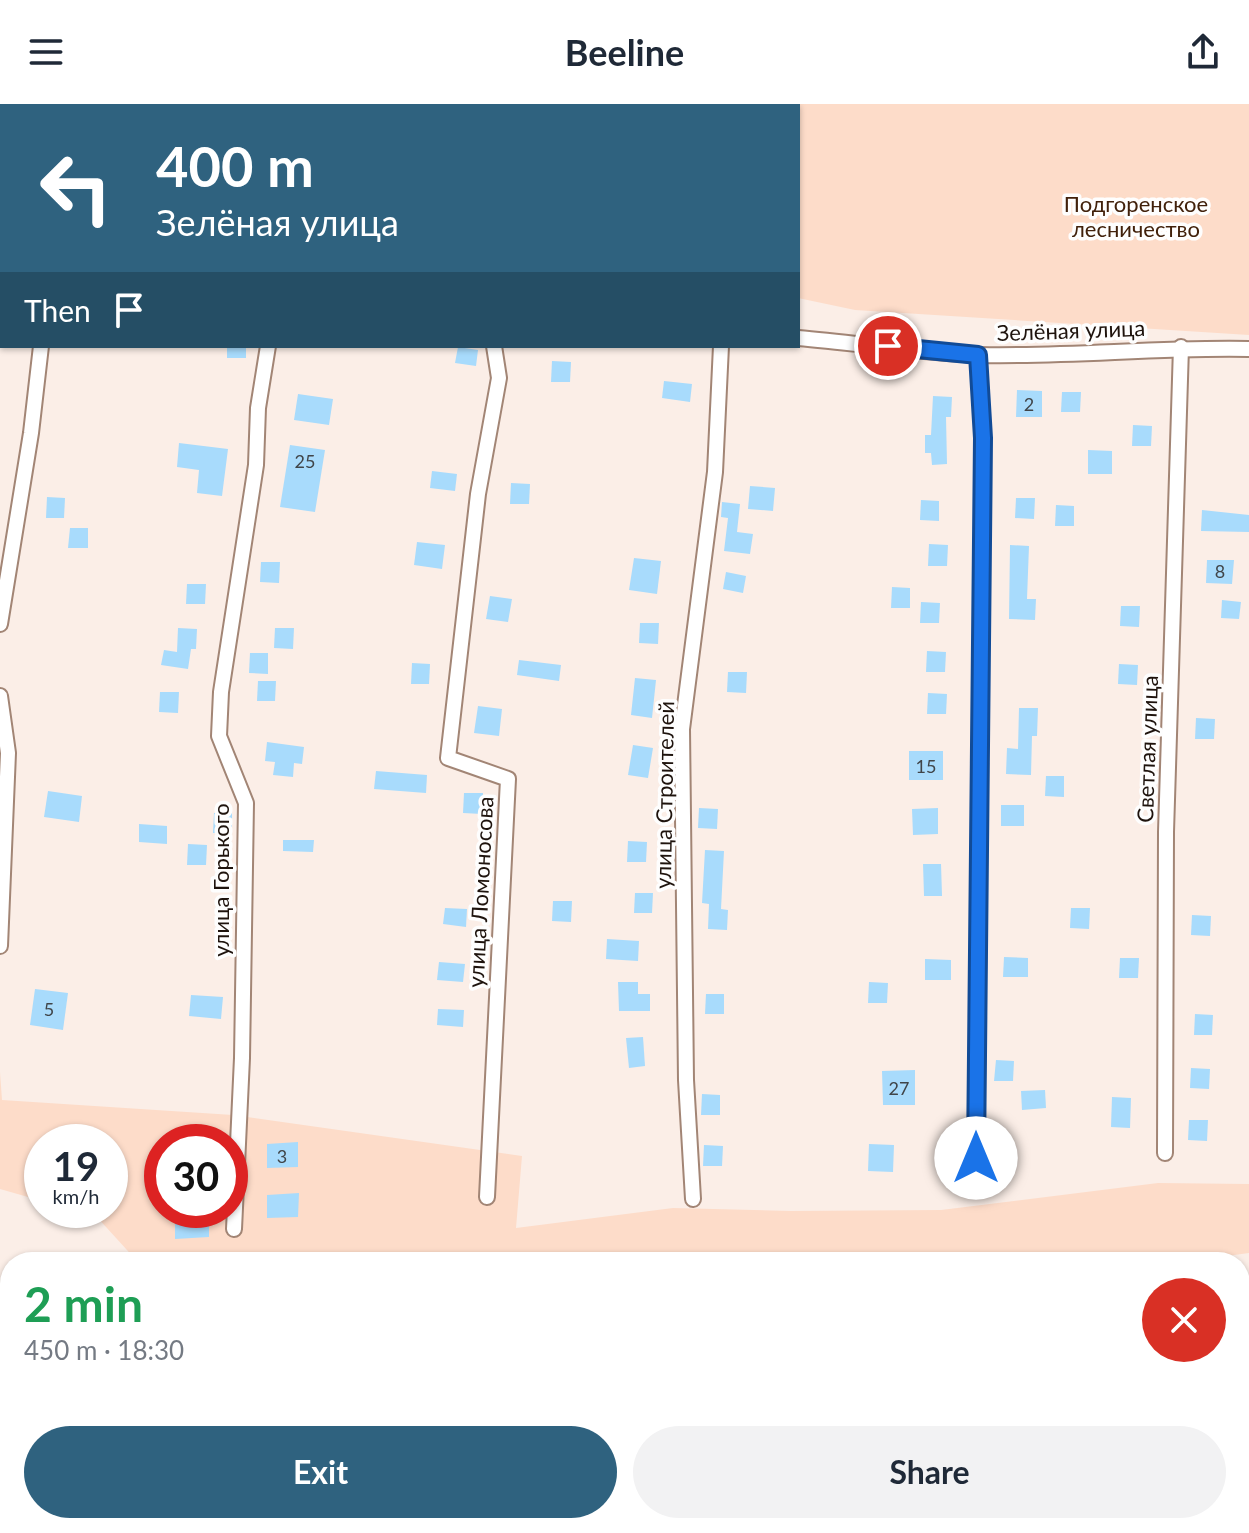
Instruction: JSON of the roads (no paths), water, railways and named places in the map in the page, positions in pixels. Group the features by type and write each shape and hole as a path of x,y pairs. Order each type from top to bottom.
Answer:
{"street":[{"name":"Зелёная улица","path":"800,338 978,355 1105,353 1181,347 1249,349"},
{"name":"Светлая улица","path":"1165,1153 1166,832 1181,347"},
{"path":"0,624 31,433 41,348"},
{"name":"улица Горького","path":"234,1229 242,1058 246,803 219,736 219,726 221,692 256,465 258,408 268,348"},
{"name":"улица Ломоносова","path":"487,1197 508,779 448,758 478,494 499,378 494,348"},
{"name":"улица Строителей","path":"693,1199 686,1080 682,729 715,472 721,348"},
{"path":"976,1189 983,438 978,355"},
{"path":"0,696 8,753 0,946"}],"park label":[{"name":"Подгоренское лесничество","path":"1136,216"}]}
